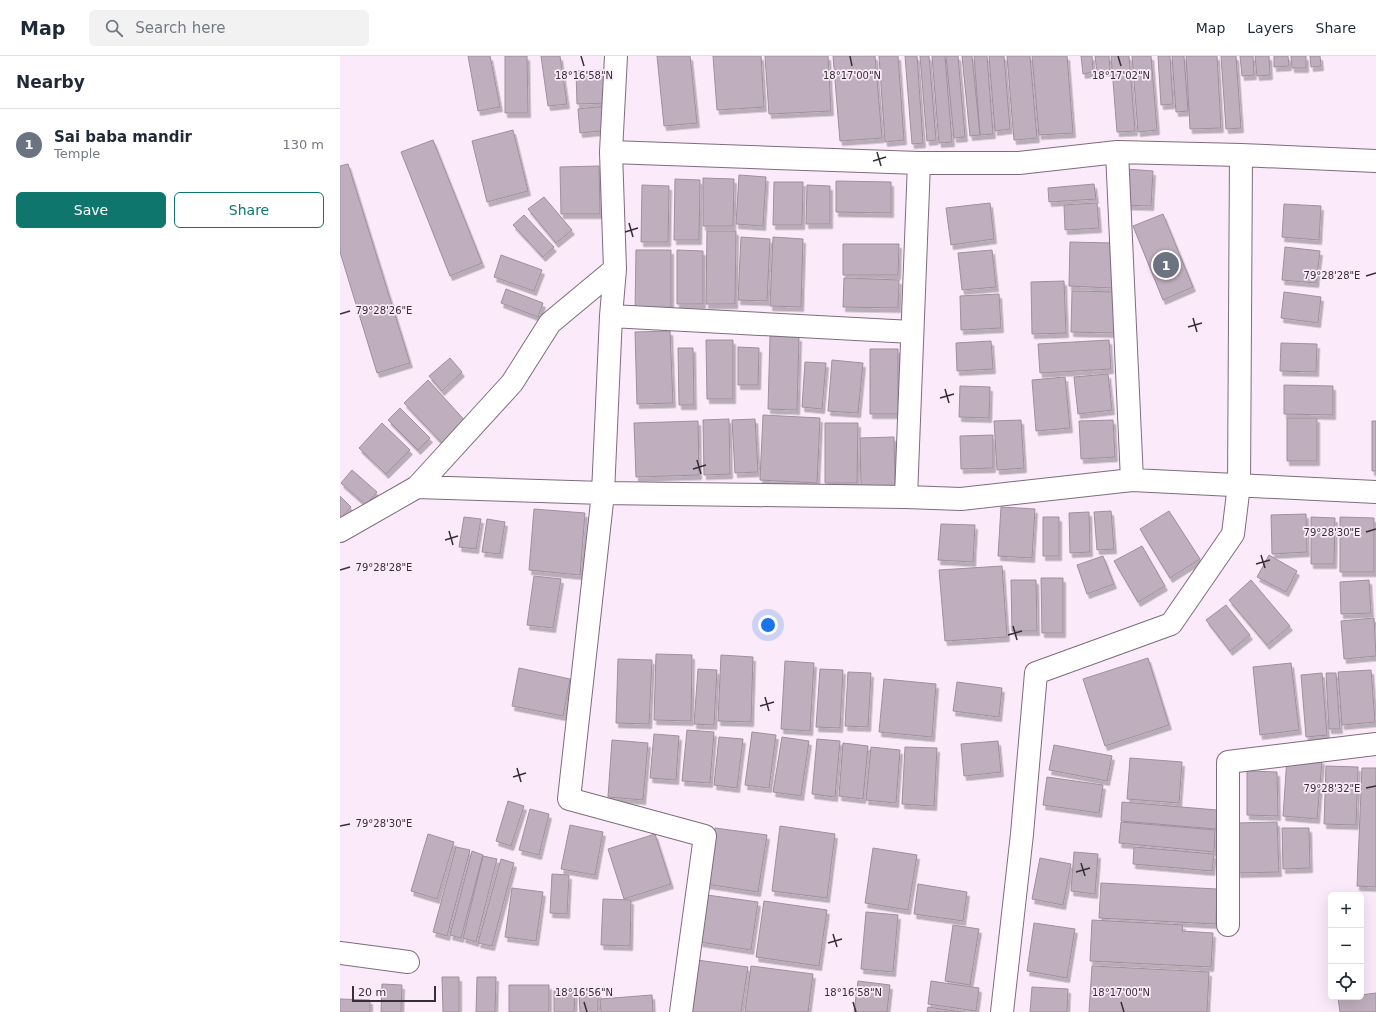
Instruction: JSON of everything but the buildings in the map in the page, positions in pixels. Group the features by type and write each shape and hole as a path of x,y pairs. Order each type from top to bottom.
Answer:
{"street":[{"path":"616,56 611,152 615,269 611,316 603,493 569,799 705,836 681,1012"},
{"path":"611,152 919,163 1019,163 1117,152 1241,155 1376,161"},
{"path":"1117,152 1132,480"},
{"path":"1002,1012 1022,834 1036,673 1171,624 1233,534 1239,485 1241,155"},
{"path":"906,497 919,163"},
{"path":"340,531 417,486 512,383 550,323 615,269"},
{"path":"611,316 912,332"},
{"path":"417,486 603,493 961,499 1132,480 1376,492"},
{"path":"1228,925 1228,762 1376,744"},
{"path":"340,952 408,962"}],"place":[{"name":"Sai baba mandir","path":"1166,265"}]}
